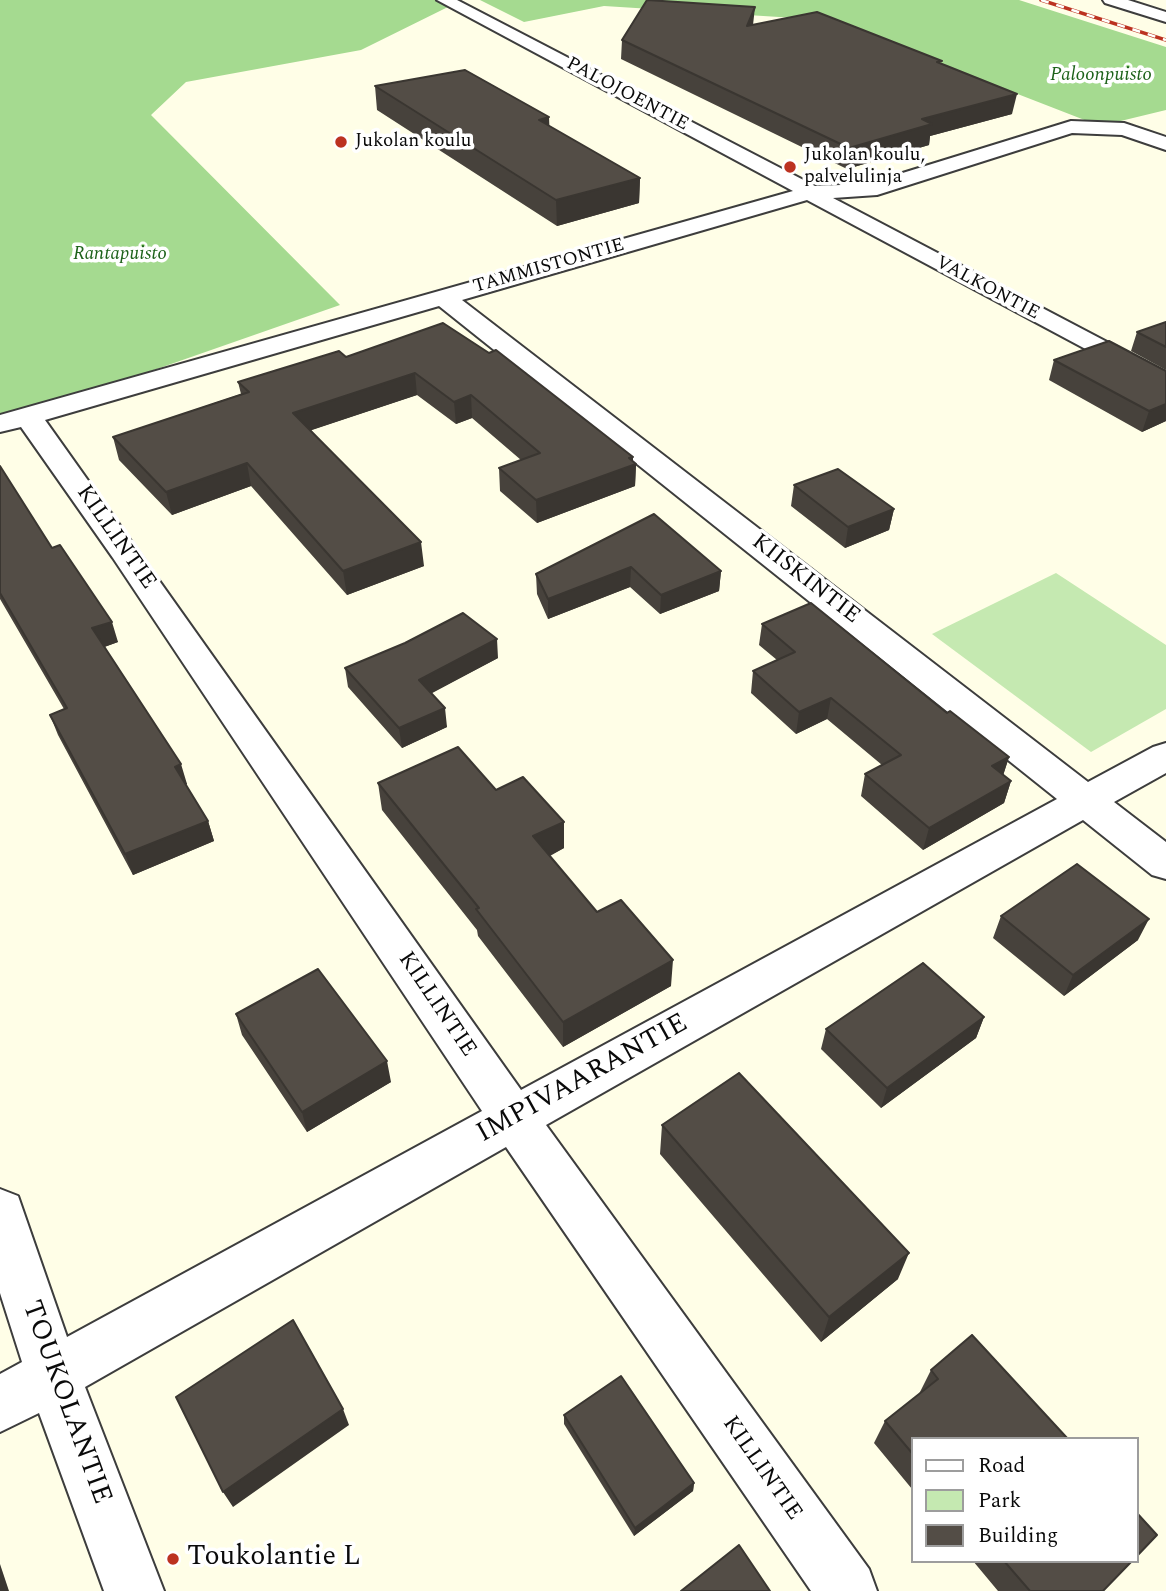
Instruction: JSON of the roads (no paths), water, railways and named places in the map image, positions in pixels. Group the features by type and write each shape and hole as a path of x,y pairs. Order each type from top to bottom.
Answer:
{"street":[{"name":"PALOJOENTIE","path":"444,0 790,179 808,193"},
{"path":"1111,0 1166,17"},
{"name":"TAMMISTONTIE","path":"14,420 808,193 869,190 1071,127 1124,129 1166,144"},
{"name":"VALKONTIE","path":"808,193 1166,384"},
{"name":"KIISKINTIE","path":"443,297 1166,864"},
{"name":"KILLINTIE","path":"14,420 128,556 514,1119 847,1591"},
{"name":"IMPIVAARANTIE","path":"0,1404 1166,756"},
{"name":"TOUKOLANTIE","path":"0,1213 53,1375 134,1591"}],"railway":[{"path":"1041,0 1166,40"}],"place":[{"name":"Jukolan koulu","path":"341,142"},
{"name":"Jukolan koulu, palvelulinja","path":"790,167"},
{"name":"Toukolantie L","path":"173,1559"}],"park label":[{"name":"Paloonpuisto","path":"1101,76"},
{"name":"Rantapuisto","path":"120,255"}]}
